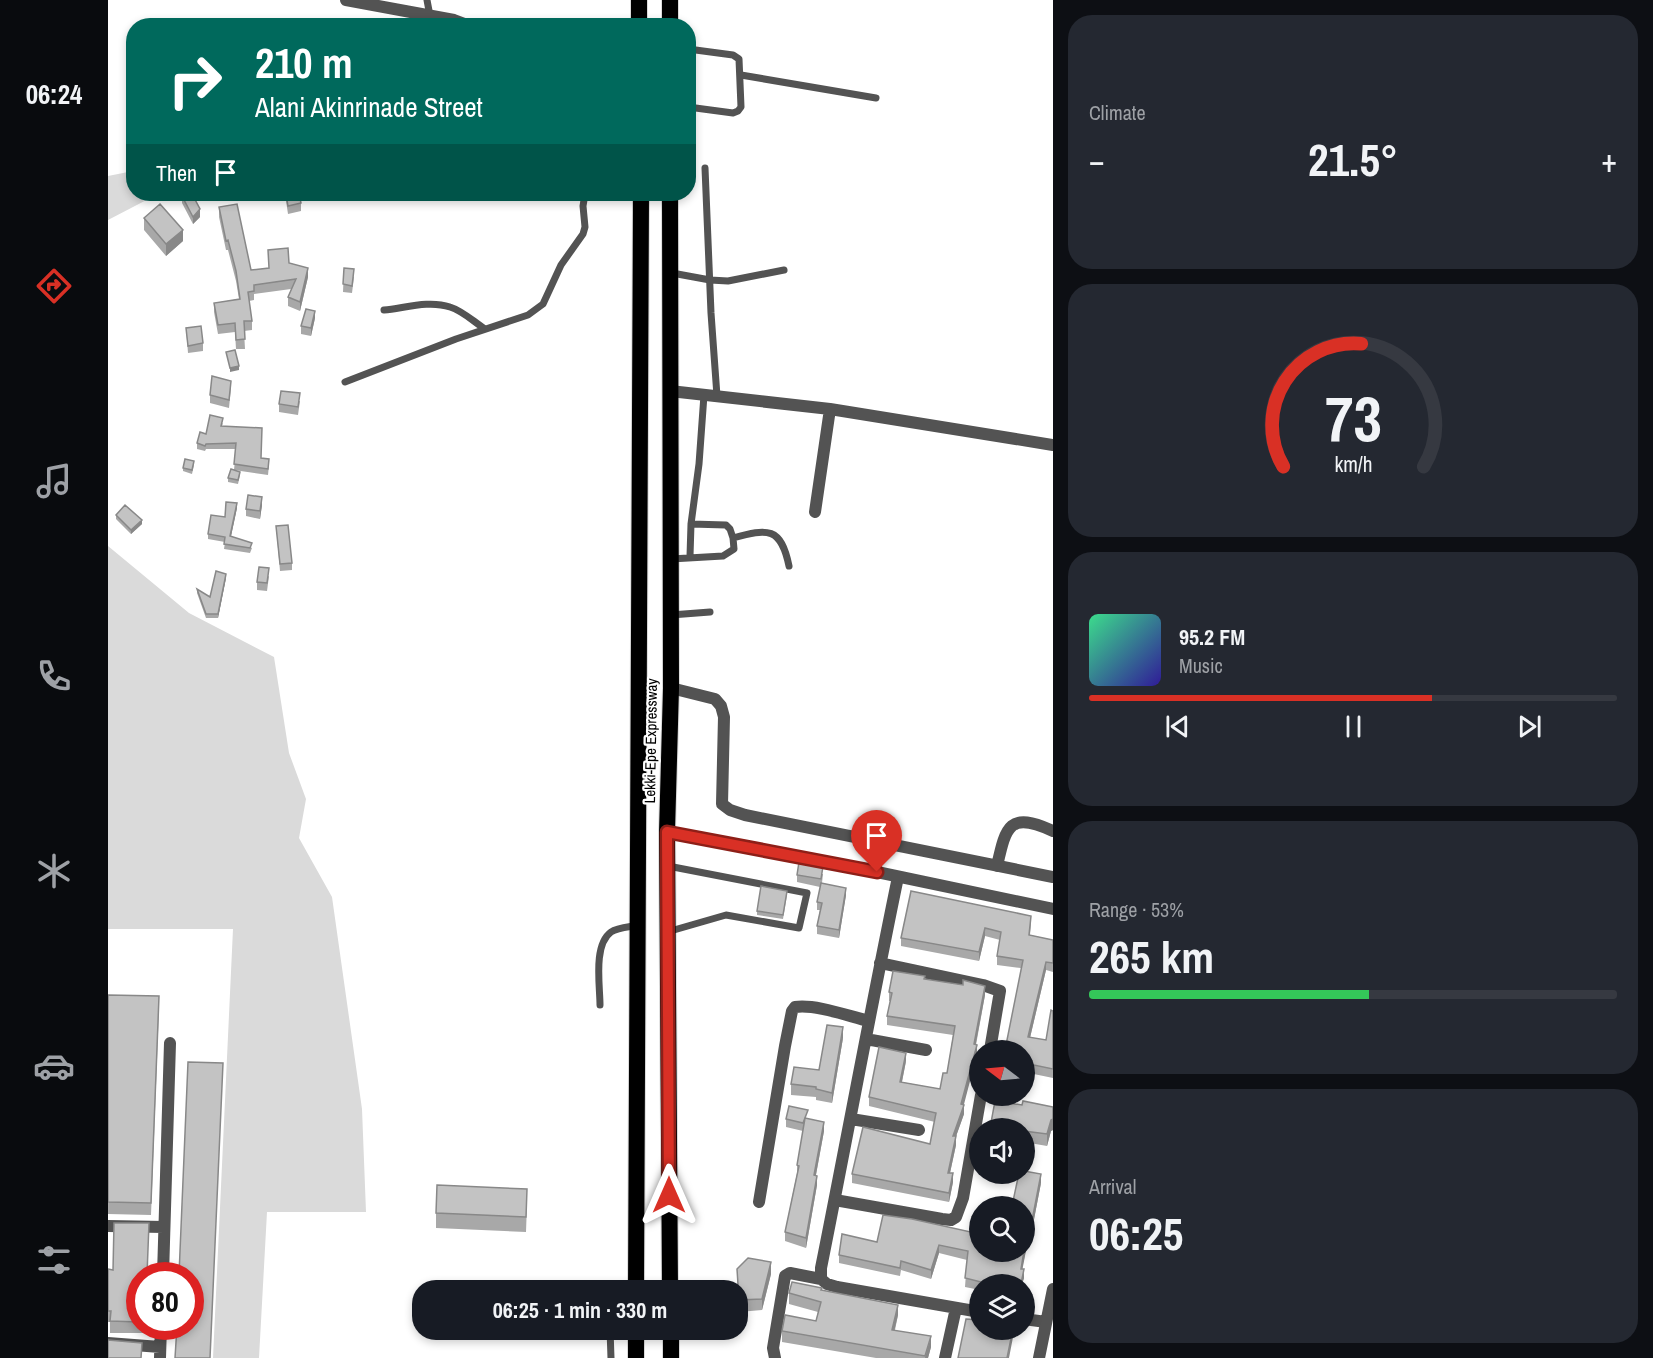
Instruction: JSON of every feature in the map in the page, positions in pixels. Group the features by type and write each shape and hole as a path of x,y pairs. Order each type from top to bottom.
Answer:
{"highway":[{"path":"639,0 639,18"},
{"path":"670,0 670,18"},
{"name":"Lekki-Epe Expressway","path":"636,1280 641,201"},
{"name":"Lekki-Epe Expressway","path":"670,201 671,688 667,832 670,1280"},
{"path":"636,1340 636,1358"},
{"path":"670,1340 671,1358"}],"street":[{"path":"346,0 399,5 438,18"},
{"path":"670,391 830,408 1053,445"},
{"path":"815,512 830,408"},
{"path":"671,688 715,699 721,706 724,717 722,804 730,810 745,815 1053,877"},
{"path":"997,866 1005,834 1016,823 1024,821 1036,823 1053,831"},
{"path":"667,832 1053,909"},
{"path":"821,1279 821,1268 868,1021 898,877"},
{"path":"880,963 983,985 1000,991 992,1040"},
{"path":"759,1202 792,1011 799,1007 811,1008 868,1021"},
{"path":"866,1039 926,1050"},
{"path":"163,1262 170,1043"},
{"path":"835,1200 942,1219 951,1220 956,1217 963,1198 979,1106"},
{"path":"851,1119 919,1130"},
{"path":"108,1226 164,1227"},
{"path":"775,1358 773,1348 785,1276 790,1273 821,1279 827,1284 969,1310"},
{"path":"1039,1358 1053,1289"},
{"path":"945,1358 956,1308"},
{"path":"1035,1320 1046,1322"},
{"path":"108,1343 160,1353"}],"lane":[{"path":"427,0 430,16"},
{"path":"696,50 739,59 741,75 741,107 738,111 733,113 696,108"},
{"path":"741,75 876,98"},
{"path":"705,168 717,396"},
{"path":"345,382 539,309 561,265 583,234 585,227 584,201"},
{"path":"670,273 710,280 735,280 784,270"},
{"path":"384,310 433,304 450,307 465,314 485,329"},
{"path":"690,556 704,395"},
{"path":"671,559 690,556 723,556 734,549 730,529 726,525 691,524"},
{"path":"733,538 758,531 774,533 785,548 789,566"},
{"path":"671,615 710,612"},
{"path":"667,866 807,893 800,928 726,915 668,932"},
{"path":"600,1005 599,963 602,945 609,934 616,929 639,925"},
{"path":"610,1340 610,1358"}],"shaded area":[{"path":"126,172 126,201 145,201 108,220 108,176"},
{"path":"108,546 189,613 274,657 289,753 306,799 299,838 332,897 362,1109 366,1212 267,1212 259,1358 213,1358 233,929 108,929"}],"building":[{"path":"185,201 196,201 200,209 193,217"},
{"path":"287,201 301,201 301,203 288,206"},
{"path":"160,204 183,230 166,244 144,218"},
{"path":"237,204 251,270 269,268 268,250 288,248 289,263 308,268 300,302 288,297 296,279 254,285 254,291 248,292 252,321 244,321 245,339 236,340 235,323 218,325 214,303 240,299 236,271 228,240 226,241 219,207"},
{"path":"344,268 354,269 352,286 343,284"},
{"path":"306,309 315,311 311,328 301,326"},
{"path":"201,326 203,343 188,346 186,328"},
{"path":"235,350 239,366 230,368 226,352"},
{"path":"212,376 231,381 229,400 210,395"},
{"path":"281,391 300,393 298,407 279,404"},
{"path":"210,415 223,418 221,426 262,428 261,458 269,459 268,469 234,464 236,443 206,444 205,446 197,443 200,432 206,434"},
{"path":"185,459 194,461 192,470 183,468"},
{"path":"231,469 240,472 238,480 228,478"},
{"path":"248,495 262,497 260,511 246,509"},
{"path":"226,502 237,503 230,536 252,543 250,548 224,544 225,537 208,534 211,515 225,517"},
{"path":"125,505 142,520 131,530 116,515"},
{"path":"288,525 292,563 280,564 276,526"},
{"path":"259,567 269,568 267,583 257,582"},
{"path":"216,571 226,574 218,614 206,614 197,589 210,597"},
{"path":"799,862 823,866 821,879 797,875"},
{"path":"821,883 846,888 839,930 817,926 822,903 817,902"},
{"path":"761,886 787,891 783,915 757,911"},
{"path":"911,891 1031,916 1029,935 1053,940 1053,963 1046,962 1028,1037 1046,1040 1051,1010 1053,1011 1053,1069 1035,1065 1035,1040 1007,1040 1023,960 997,956 1001,932 985,928 979,952 901,938"},
{"path":"893,971 925,976 924,979 963,985 963,980 985,986 975,1040 969,1040 969,1074 961,1104 964,1105 953,1136 956,1136 948,1173 953,1173 949,1193 852,1174 863,1127 930,1144 936,1113 869,1097 879,1047 906,1053 900,1082 940,1089 943,1073 947,1073 955,1026 887,1016 892,993 889,992"},
{"path":"108,995 159,996 151,1203 108,1202"},
{"path":"827,1025 843,1027 832,1093 816,1089 816,1087 791,1084 794,1067 819,1070"},
{"path":"188,1062 223,1063 210,1358 175,1358 176,1340 204,1340 204,1262 180,1262"},
{"path":"1035,1103 1053,1107 1053,1119 1047,1134 1035,1132 1035,1118 992,1118 994,1106 1035,1106"},
{"path":"789,1106 808,1110 803,1123 786,1119"},
{"path":"805,1118 824,1122 806,1238 785,1232 799,1166 797,1165"},
{"path":"1035,1173 1041,1174 1035,1205 1035,1196 1014,1196 1017,1184 1035,1184"},
{"path":"437,1185 527,1189 526,1217 436,1213"},
{"path":"883,1215 912,1219 969,1232 969,1262 1022,1262 1023,1274 969,1274 969,1279 965,1278 968,1251 939,1245 931,1270 901,1261 900,1268 839,1255 842,1234 877,1242"},
{"path":"114,1223 149,1223 148,1262 126,1262 126,1322 110,1321 108,1269 113,1270"},
{"path":"748,1258 771,1262 762,1299 748,1300 748,1280 738,1280 737,1269"},
{"path":"792,1282 898,1305 892,1330 931,1336 925,1356 782,1331 785,1315 816,1321 821,1302 789,1293"},
{"path":"966,1319 969,1319 969,1340 1011,1340 1007,1358 958,1358"},
{"path":"108,1340 142,1343 141,1358 108,1358"}],"route":[{"path":"669,1195 667,832 877,872"}]}
